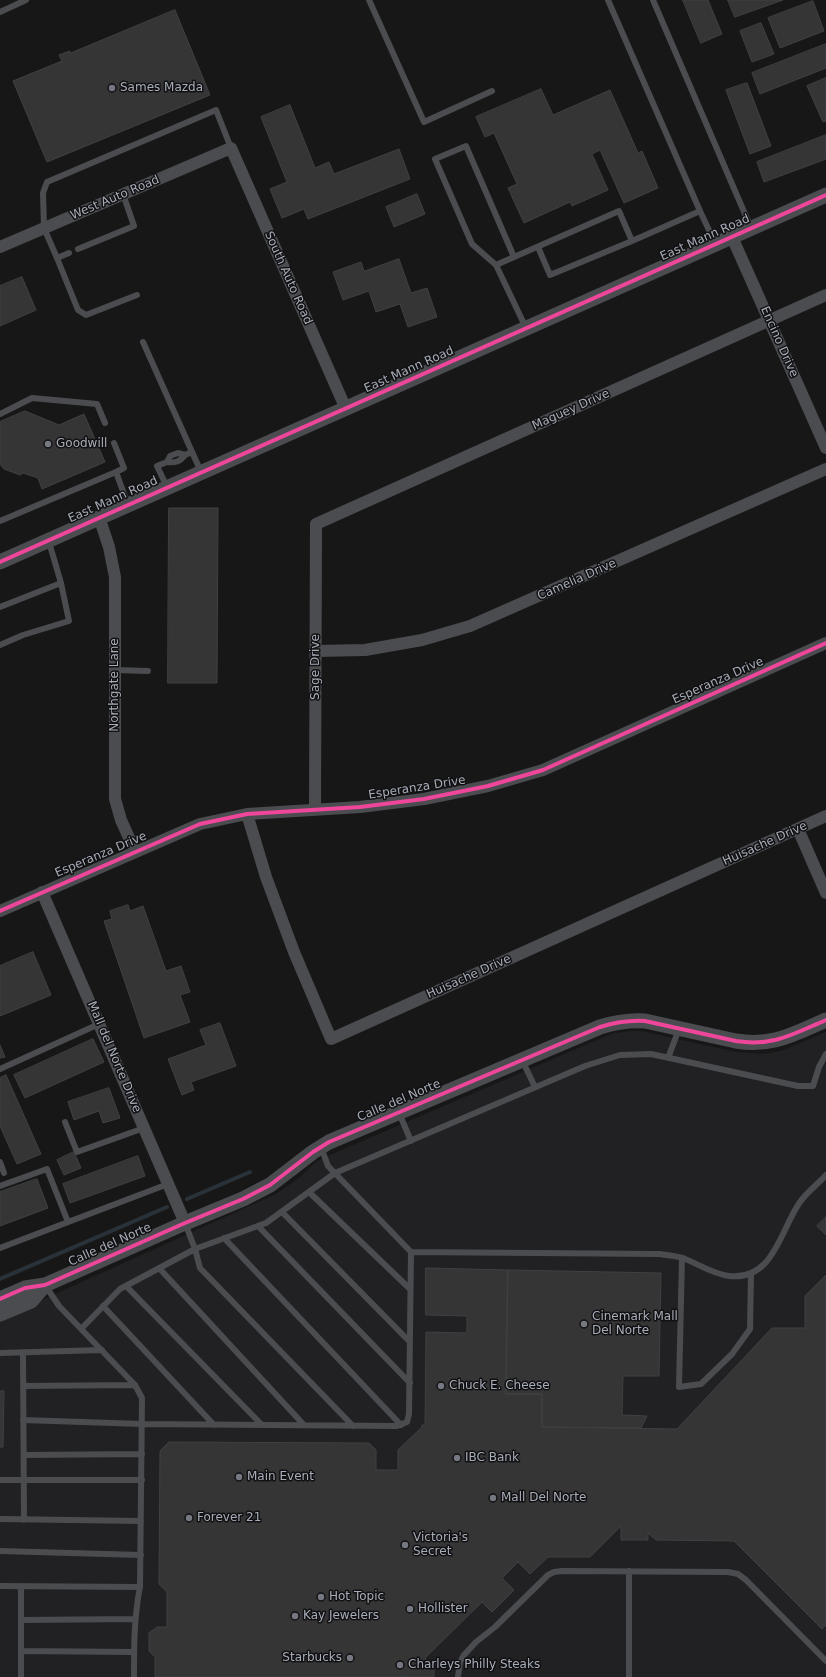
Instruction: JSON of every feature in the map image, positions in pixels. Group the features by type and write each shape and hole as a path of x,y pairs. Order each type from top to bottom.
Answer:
{"street":[{"name":"West Auto Road","path":"0,247 231,148"},
{"name":"South Auto Road","path":"231,148 346,409"},
{"name":"East Mann Road","path":"0,562 826,195"},
{"name":"Encino Drive","path":"732,236 826,448"},
{"name":"Maguey Drive","path":"316,524 826,295"},
{"name":"Camelia Drive","path":"316,651 372,649 422,640 470,626 826,469"},
{"name":"Northgate Lane","path":"99,517 109,546 115,577 115,799 121,820 135,851"},
{"name":"Sage Drive","path":"315,809 316,524"},
{"name":"Esperanza Drive","path":"0,911 200,824 247,814 360,807 424,799 488,786 543,770 826,643"},
{"name":"Huisache Drive","path":"247,814 266,877 294,952 331,1039 826,816"},
{"path":"798,829 826,893"},
{"name":"Mall del Norte Drive","path":"42,892 185,1223"},
{"name":"Calle del Norte","path":"0,1299 25,1288 45,1285 243,1199 270,1185 321,1147 522,1060 617,1022 632,1020 645,1021 749,1043 764,1043 778,1041 826,1020"},
{"path":"0,1314 31,1301 45,1285"}],"lane":[{"path":"0,12 26,0"},
{"path":"369,0 424,122 492,91"},
{"path":"608,0 700,211 716,244"},
{"path":"653,0 751,228"},
{"path":"137,295 86,315 78,310 44,228 43,192 47,182 216,110 231,148"},
{"path":"514,257 466,146 435,159 472,244 496,265 526,328"},
{"path":"78,249 134,226 123,194"},
{"path":"496,265 618,211 632,241"},
{"path":"538,247 550,275 700,211"},
{"path":"57,258 69,253"},
{"path":"143,342 201,472"},
{"path":"0,414 32,398 98,404 106,423"},
{"path":"0,521 124,468 114,443"},
{"path":"167,487 158,466 167,462 170,456 178,453 185,455 192,452"},
{"path":"116,472 128,505"},
{"path":"0,645 23,635 69,621 61,583 48,540"},
{"path":"0,607 61,583"},
{"path":"115,670 148,670"},
{"path":"0,1070 99,1024"},
{"path":"668,1058 679,1029"},
{"path":"81,1329 120,1289 195,1248 266,1223 335,1173 585,1066 620,1055 651,1054 798,1086 813,1086 819,1067 826,1054"},
{"path":"522,1060 535,1087"},
{"path":"399,1112 411,1141"},
{"path":"65,1122 77,1152 144,1128"},
{"path":"24,1420 142,1424 353,1426 401,1425 407,1422 410,1383 411,1252 328,1166 321,1147"},
{"path":"0,1162 4,1173"},
{"path":"0,1186 47,1169 68,1222"},
{"path":"411,1252 659,1254 682,1258 727,1276 737,1276 751,1273 760,1269 768,1260 801,1200 826,1175"},
{"path":"0,1248 168,1184"},
{"path":"309,1192 410,1289"},
{"path":"282,1212 410,1342"},
{"path":"185,1223 195,1248 200,1268 353,1426"},
{"path":"258,1226 410,1383"},
{"path":"224,1238 401,1425"},
{"path":"682,1258 679,1387 701,1384 732,1354 750,1329 751,1273"},
{"path":"159,1268 304,1425"},
{"path":"45,1285 59,1306 135,1384 142,1398 141,1555 140,1587 135,1619 134,1677"},
{"path":"126,1286 262,1425"},
{"path":"103,1306 214,1425"},
{"path":"0,1353 102,1350"},
{"path":"23,1353 24,1520"},
{"path":"24,1386 135,1384"},
{"path":"24,1455 142,1454"},
{"path":"0,1480 142,1480"},
{"path":"0,1519 141,1521"},
{"path":"0,1552 141,1555"},
{"path":"458,1677 460,1662 464,1655 476,1642 495,1627 548,1576 554,1572 562,1571 728,1572 738,1574 746,1580 825,1658"},
{"path":"629,1571 629,1677"},
{"path":"0,1586 140,1587"},
{"path":"21,1587 22,1677"},
{"path":"21,1620 135,1619"},
{"path":"21,1651 134,1652"}],"shaded area":[{"path":"641,1031 736,1052 763,1054 781,1051 826,1032 826,1677 0,1677 0,1319 276,1194 299,1178 317,1161 330,1155 604,1037 615,1033"}],"building":[{"path":"683,0 708,0 722,34 701,43"},
{"path":"728,0 783,0 735,17"},
{"path":"813,1 824,31 780,48 768,18"},
{"name":"Sames Mazda","path":"175,10 210,95 47,162 13,81 62,61 59,55 70,51 70,53"},
{"path":"761,23 774,54 752,62 740,31"},
{"path":"826,44 826,68 760,94 752,73"},
{"path":"826,78 826,121 823,122 807,86"},
{"path":"747,83 771,146 750,154 726,90"},
{"path":"541,89 553,115 610,90 638,153 642,151 658,188 624,203 600,150 592,154 608,190 572,206 570,202 524,223 508,188 517,184 494,133 485,137 476,117"},
{"path":"290,105 315,168 329,162 334,174 399,149 410,179 308,219 304,209 282,218 270,189 287,182 261,117"},
{"path":"826,135 826,159 764,182 757,162"},
{"path":"417,194 425,214 394,227 386,207"},
{"path":"399,259 411,293 427,288 437,317 408,327 400,304 376,312 369,291 343,300 333,272 361,262 364,271"},
{"path":"22,277 36,310 0,326 0,286"},
{"name":"Goodwill","path":"25,411 59,425 84,414 105,462 42,489 38,478 23,473 20,475 4,469 0,464 0,422"},
{"path":"169,508 218,508 217,683 168,683"},
{"path":"128,905 130,911 143,906 166,971 181,966 190,992 180,995 190,1022 144,1038 104,921 112,919 110,911"},
{"path":"33,952 51,995 0,1016 0,966"},
{"path":"220,1023 236,1066 191,1082 194,1090 182,1095 168,1059 206,1045 200,1030"},
{"path":"93,1039 104,1062 25,1098 14,1075"},
{"path":"0,1045 5,1057 0,1058"},
{"path":"6,1075 41,1154 17,1164 0,1126 0,1078"},
{"path":"109,1088 120,1118 103,1123 99,1111 74,1120 68,1102"},
{"path":"74,1152 81,1168 64,1175 57,1160"},
{"path":"138,1156 145,1176 70,1203 63,1184"},
{"path":"37,1179 48,1208 0,1226 0,1192"},
{"path":"826,1217 826,1235 817,1226"},
{"name":"Mall Del Norte","path":"426,1268 508,1270 506,1394 542,1394 542,1427 677,1429 772,1328 805,1328 805,1296 826,1275 826,1625 822,1629 734,1541 656,1540 648,1533 648,1540 621,1540 621,1526 590,1557 548,1557 530,1574 518,1562 502,1578 514,1590 492,1612 482,1602 425,1658 427,1661 434,1661 434,1677 403,1677 403,1675 402,1677 155,1677 155,1657 149,1651 149,1633 157,1627 167,1627 167,1592 159,1584 160,1451 169,1442 369,1443 376,1450 376,1470 398,1470 398,1450 422,1427 422,1425 425,1425 426,1332 467,1333 467,1316 426,1315"},
{"name":"Cinemark Mall Del Norte","path":"508,1270 661,1273 659,1376 623,1376 622,1415 647,1416 641,1428 542,1427 542,1394 506,1394"},
{"path":"0,1391 4,1391 3,1447 0,1447"}],"waterway":[{"path":"187,1199 250,1172"},
{"path":"0,1279 167,1207"}],"cycle path":[{"path":"0,562 826,195"},
{"path":"0,911 200,824 247,814 360,807 424,799 488,786 543,770 826,643"},
{"path":"0,1299 25,1288 45,1285 243,1199 270,1185 313,1152 329,1142 600,1027 622,1022 645,1021 736,1041 761,1042 782,1038 826,1020"}],"place":[{"name":"Sames Mazda","path":"112,88"},
{"name":"Goodwill","path":"48,444"},
{"name":"Cinemark Mall Del Norte","path":"584,1324"},
{"name":"Chuck E. Cheese","path":"441,1386"},
{"name":"IBC Bank","path":"457,1458"},
{"name":"Main Event","path":"239,1477"},
{"name":"Mall Del Norte","path":"493,1498"},
{"name":"Forever 21","path":"189,1518"},
{"name":"Victoria's Secret","path":"405,1545"},
{"name":"Hot Topic","path":"321,1597"},
{"name":"Hollister","path":"410,1609"},
{"name":"Kay Jewelers","path":"295,1616"},
{"name":"Starbucks","path":"350,1658"},
{"name":"Charleys Philly Steaks","path":"400,1665"}]}
